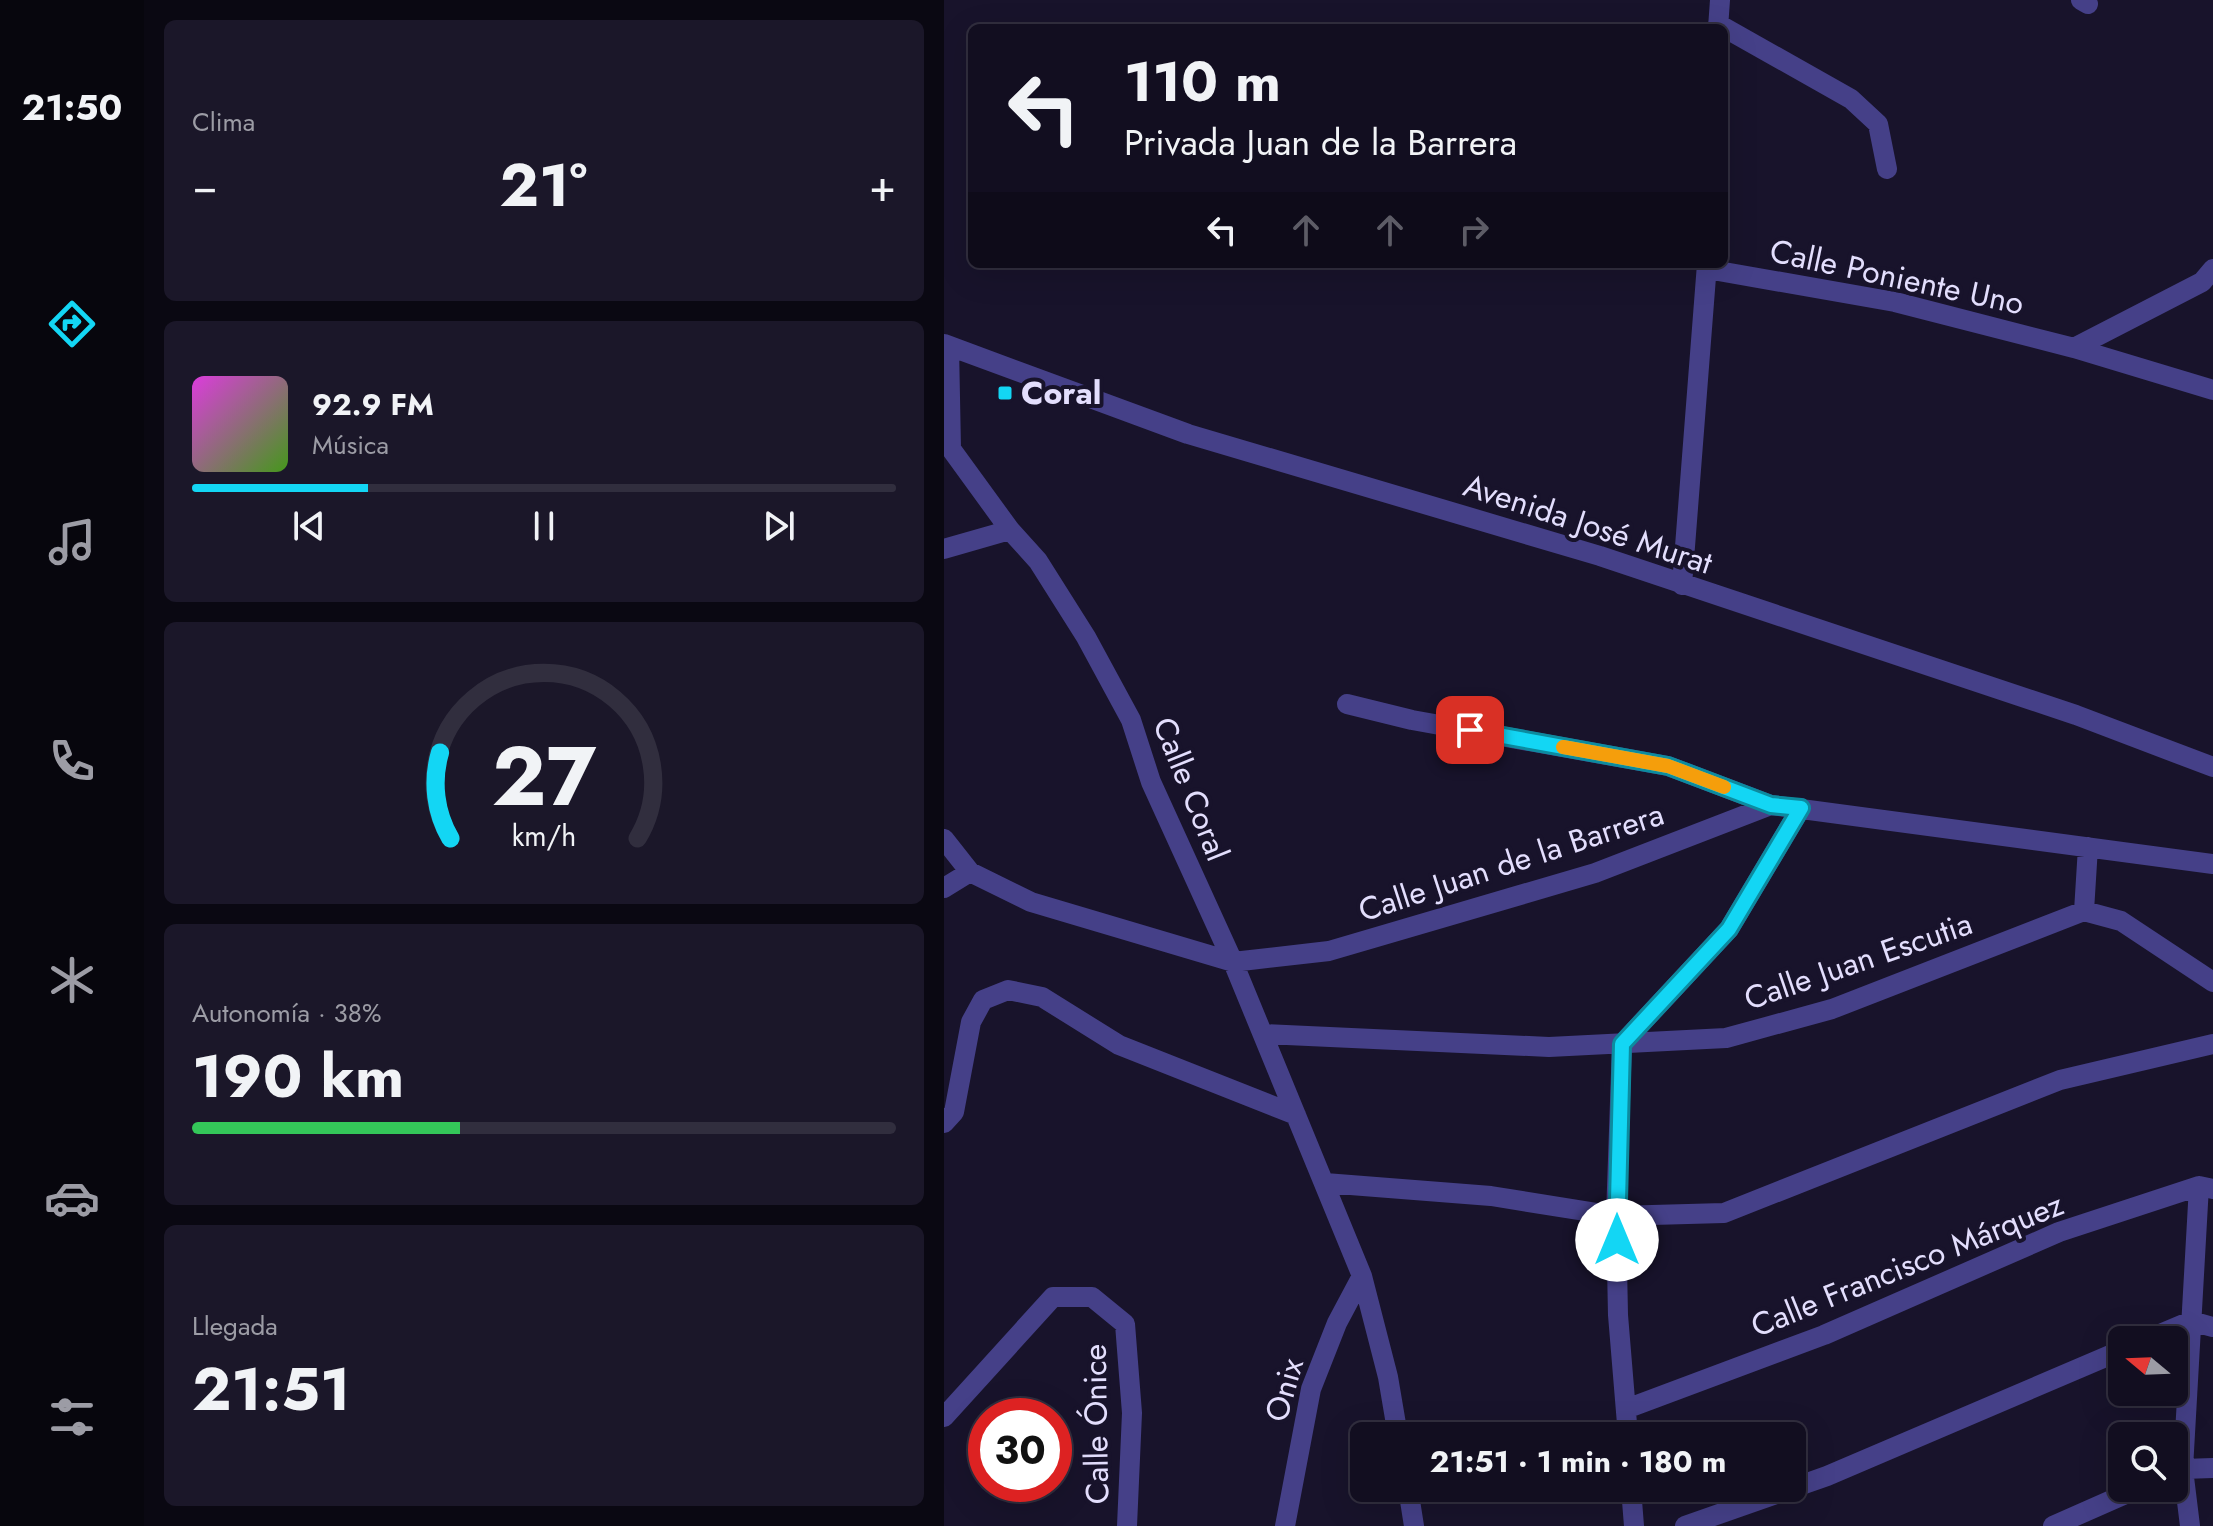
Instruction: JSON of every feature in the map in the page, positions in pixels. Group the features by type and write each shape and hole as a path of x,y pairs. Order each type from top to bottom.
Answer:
{"street":[{"path":"1718,24 1720,0"},
{"path":"1728,31 1851,99 1878,124 1887,169"},
{"path":"1682,585 1707,268"},
{"name":"Calle Poniente Uno","path":"1717,268 1895,302 2074,348 2213,390"},
{"path":"2074,348 2209,278"},
{"name":"Avenida José Murat","path":"946,345 1188,434 1600,556 2076,715 2213,767"},
{"name":"Calle Coral","path":"946,345 951,449 1010,530 1038,561 1086,637 1131,720 1151,782 1233,962 1362,1276 1388,1377 1396,1422"},
{"path":"944,549 1010,530"},
{"path":"1347,704 1412,720 1668,766 1771,805"},
{"name":"Calle Juan de la Barrera","path":"1233,962 1329,951 1595,873 1771,805 2213,864"},
{"path":"1627,1422 1618,1315 1616,1216 1622,1044 1729,929 1801,808"},
{"path":"944,839 970,872 1031,902 1233,962"},
{"path":"2088,847 2084,911 2121,921 2213,982"},
{"path":"944,888 970,872"},
{"name":"Calle Juan Escutia","path":"1263,1034 1549,1047 1726,1038 1832,1009 2084,911"},
{"path":"944,1123 954,1112 971,1022 983,1000 1008,990 1042,997 1119,1045 1296,1115"},
{"path":"1325,1183 1491,1196 1616,1216 1724,1213 2060,1080 2211,1045"},
{"path":"2182,1422 2206,1187"},
{"name":"Calle Francisco Márquez","path":"1626,1409 1824,1335 2059,1232 2206,1187"},
{"name":"Onix","path":"1285,1526 1311,1389 1337,1323 1362,1276"},
{"name":"Calle Ónice","path":"944,1417 1053,1297 1092,1297 1125,1324 1132,1413 1127,1526"},
{"path":"2179,1326 2191,1321 2213,1327"},
{"path":"1685,1526 1827,1476 2108,1356"},
{"path":"2188,1470 2213,1468"},
{"path":"1410,1502 1414,1526"},
{"path":"1632,1502 1634,1526"},
{"path":"2053,1526 2108,1502"},
{"path":"2185,1502 2190,1526"}],"slow traffic":[{"path":"1563,747 1668,766 1724,787"}],"place":[{"name":"Coral","path":"1005,393"}],"route":[{"path":"1470,730 1668,766 1771,805 1801,808 1729,929 1622,1044 1617,1240"}]}
